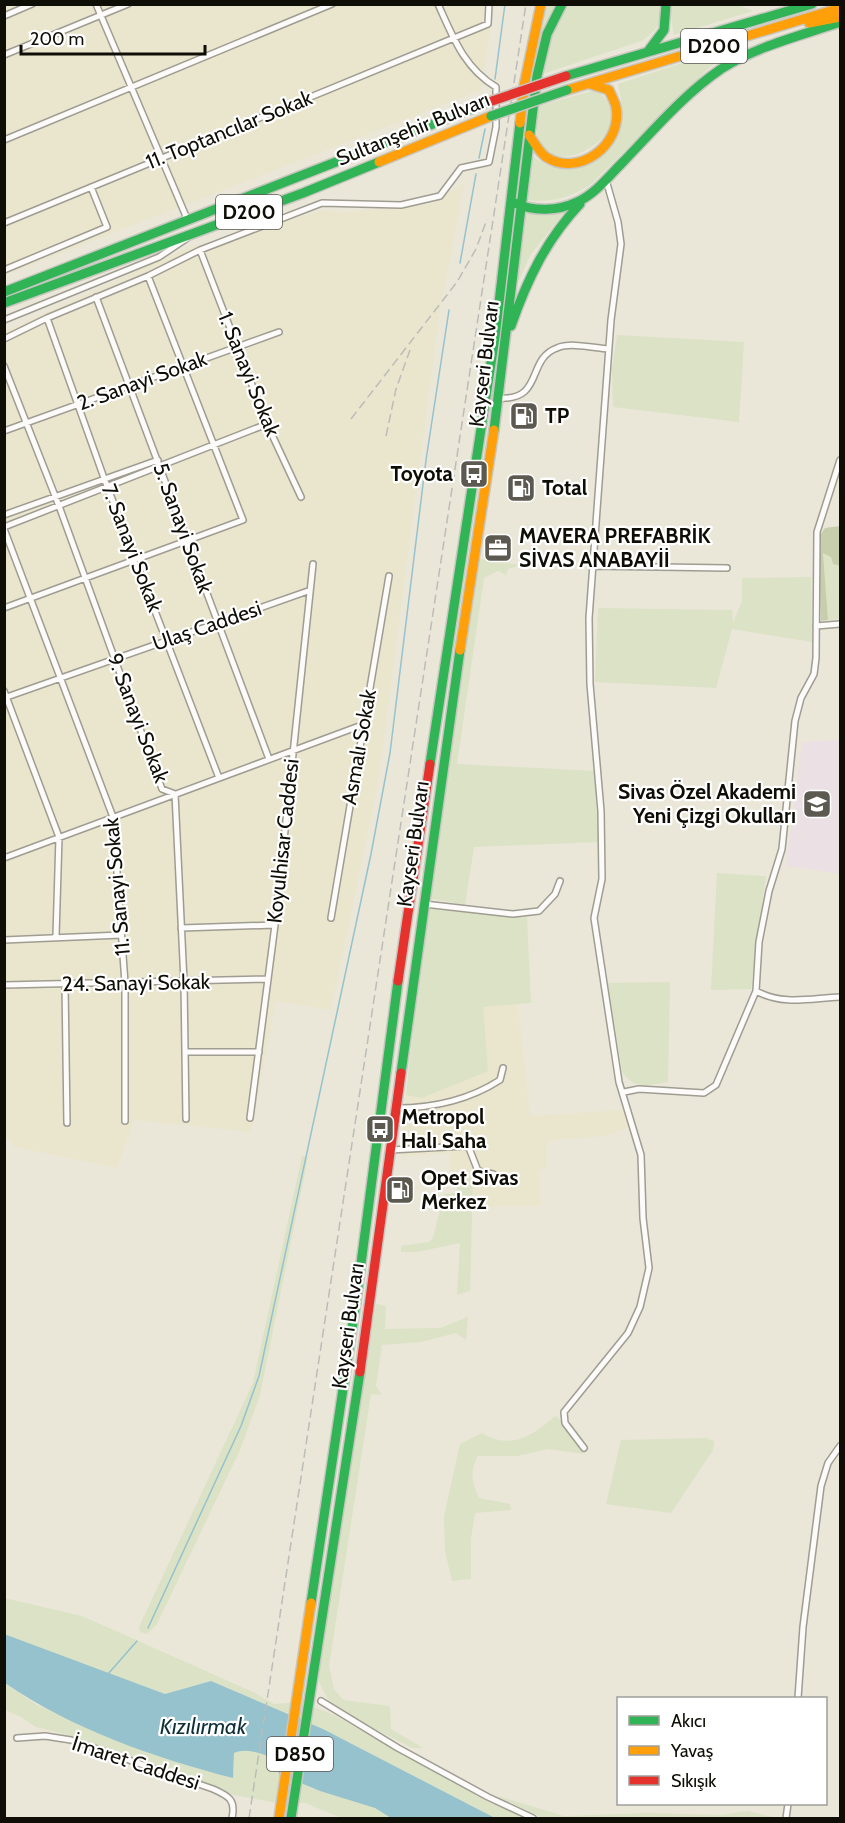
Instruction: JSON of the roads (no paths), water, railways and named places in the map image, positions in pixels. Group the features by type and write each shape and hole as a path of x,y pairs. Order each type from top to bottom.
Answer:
{"highway":[{"name":"Kayseri Bulvarı","path":"279,1816 358,1290 411,886 495,337 524,86 541,4"},
{"name":"Kayseri Bulvarı","path":"292,1817 309,1693 358,1391 444,751 498,398 529,135 544,43 562,4"},
{"path":"646,52 663,35 666,23 666,4"},
{"name":"Sultanşehir Bulvarı","path":"4,291 489,102 566,76 812,4"},
{"name":"Sultanşehir Bulvarı","path":"4,303 303,193 491,116 567,90 840,8"},
{"path":"724,43 840,16"},
{"path":"506,339 526,283 544,245 557,226 606,180 686,98 722,69 751,54 840,22"},
{"path":"529,135 542,156 550,162 577,165 595,156 613,132 617,110 609,90 587,84"},
{"path":"511,201 520,206 560,207 574,204 587,196"}],"street":[{"path":"4,16 32,4"},
{"path":"96,4 188,220"},
{"path":"4,55 128,4"},
{"path":"4,140 332,4"},
{"path":"4,339 47,318 148,276 200,250 322,203 401,205 440,196 460,168 489,162 496,127 496,87 478,76 454,39 438,4"},
{"name":"11. Toptancılar Sokak","path":"4,223 488,24 489,4"},
{"path":"584,1448 565,1424 564,1412 628,1333 649,1278 649,1256 642,1218 641,1155 617,1070 612,1024 594,918 602,879 600,811 590,684 592,566 604,437 608,349 621,244 618,222 606,180"},
{"path":"4,270 107,227 91,187"},
{"path":"4,320 159,257 198,231"},
{"name":"1. Sanayi Sokak","path":"200,250 267,424 301,497"},
{"path":"4,608 243,520 185,366 148,276"},
{"name":"5. Sanayi Sokak","path":"96,297 268,759"},
{"name":"7. Sanayi Sokak","path":"47,318 77,404 219,778"},
{"name":"2. Sanayi Sokak","path":"4,431 279,332"},
{"path":"498,398 521,396 528,390 547,353 556,348 608,349"},
{"name":"9. Sanayi Sokak","path":"4,366 59,506 162,789 175,794 184,982 186,1119"},
{"path":"4,515 105,478 159,463 267,424"},
{"path":"624,1092 639,1089 704,1093 710,1090 716,1085 726,1066 756,991 761,931 769,891 782,849 795,721 801,698 814,674 816,532 840,460"},
{"path":"4,528 109,487 159,463"},
{"name":"11. Sanayi Sokak","path":"4,528 113,817 125,983 125,1121"},
{"name":"Koyulhisar Caddesi","path":"250,1118 275,925 308,591 313,564"},
{"path":"592,566 727,568"},
{"name":"Asmalı Sokak","path":"331,918 389,576"},
{"name":"Ulaş Caddesi","path":"5,695 61,678 308,591"},
{"path":"816,626 840,624"},
{"path":"5,695 59,837 56,936"},
{"path":"4,858 362,725"},
{"path":"424,904 513,914 539,911 555,894 560,881"},
{"path":"181,927 275,925"},
{"path":"4,940 122,935"},
{"name":"24. Sanayi Sokak","path":"4,986 268,979"},
{"path":"65,984 67,1123"},
{"path":"756,991 777,1000 790,1002 840,997"},
{"path":"184,1052 259,1052"},
{"path":"396,1108 432,1106 481,1090 500,1080 503,1068"},
{"path":"390,1150 465,1146 469,1148 478,1171 493,1174"},
{"path":"798,1697 803,1626 821,1486 828,1463 840,1446"},
{"path":"321,1701 398,1748 488,1797 533,1818"},
{"name":"İmaret Caddesi","path":"17,1738 45,1736 71,1740 213,1788 229,1796 234,1806 232,1818"}],"water":[{"name":"Kızılırmak","path":"4,1634 165,1694 211,1681 323,1729 495,1818 391,1818 375,1808 320,1791 279,1774 276,1760 255,1752 234,1753 233,1778 144,1751 86,1728 5,1683"}],"waterway":[{"path":"495,79 505,4"},
{"path":"479,158 485,129"},
{"path":"460,263 476,174"},
{"path":"148,1628 241,1426 259,1376 371,854 390,753 426,460 449,310"},
{"path":"108,1674 137,1641"}],"railway":[{"path":"249,1818 526,4"},
{"path":"351,419 457,282 476,249 487,219"},
{"path":"386,436 396,389 410,350"}],"place":[{"name":"TP","path":"524,416"},
{"name":"Toyota","path":"474,474"},
{"name":"Total","path":"521,488"},
{"name":"MAVERA PREFABRİK SİVAS ANABAYİİ","path":"498,548"},
{"name":"Sivas Özel Akademi Yeni Çizgi Okulları","path":"817,804"},
{"name":"Metropol Halı Saha","path":"380,1129"},
{"name":"Opet Sivas Merkez","path":"400,1190"}]}
